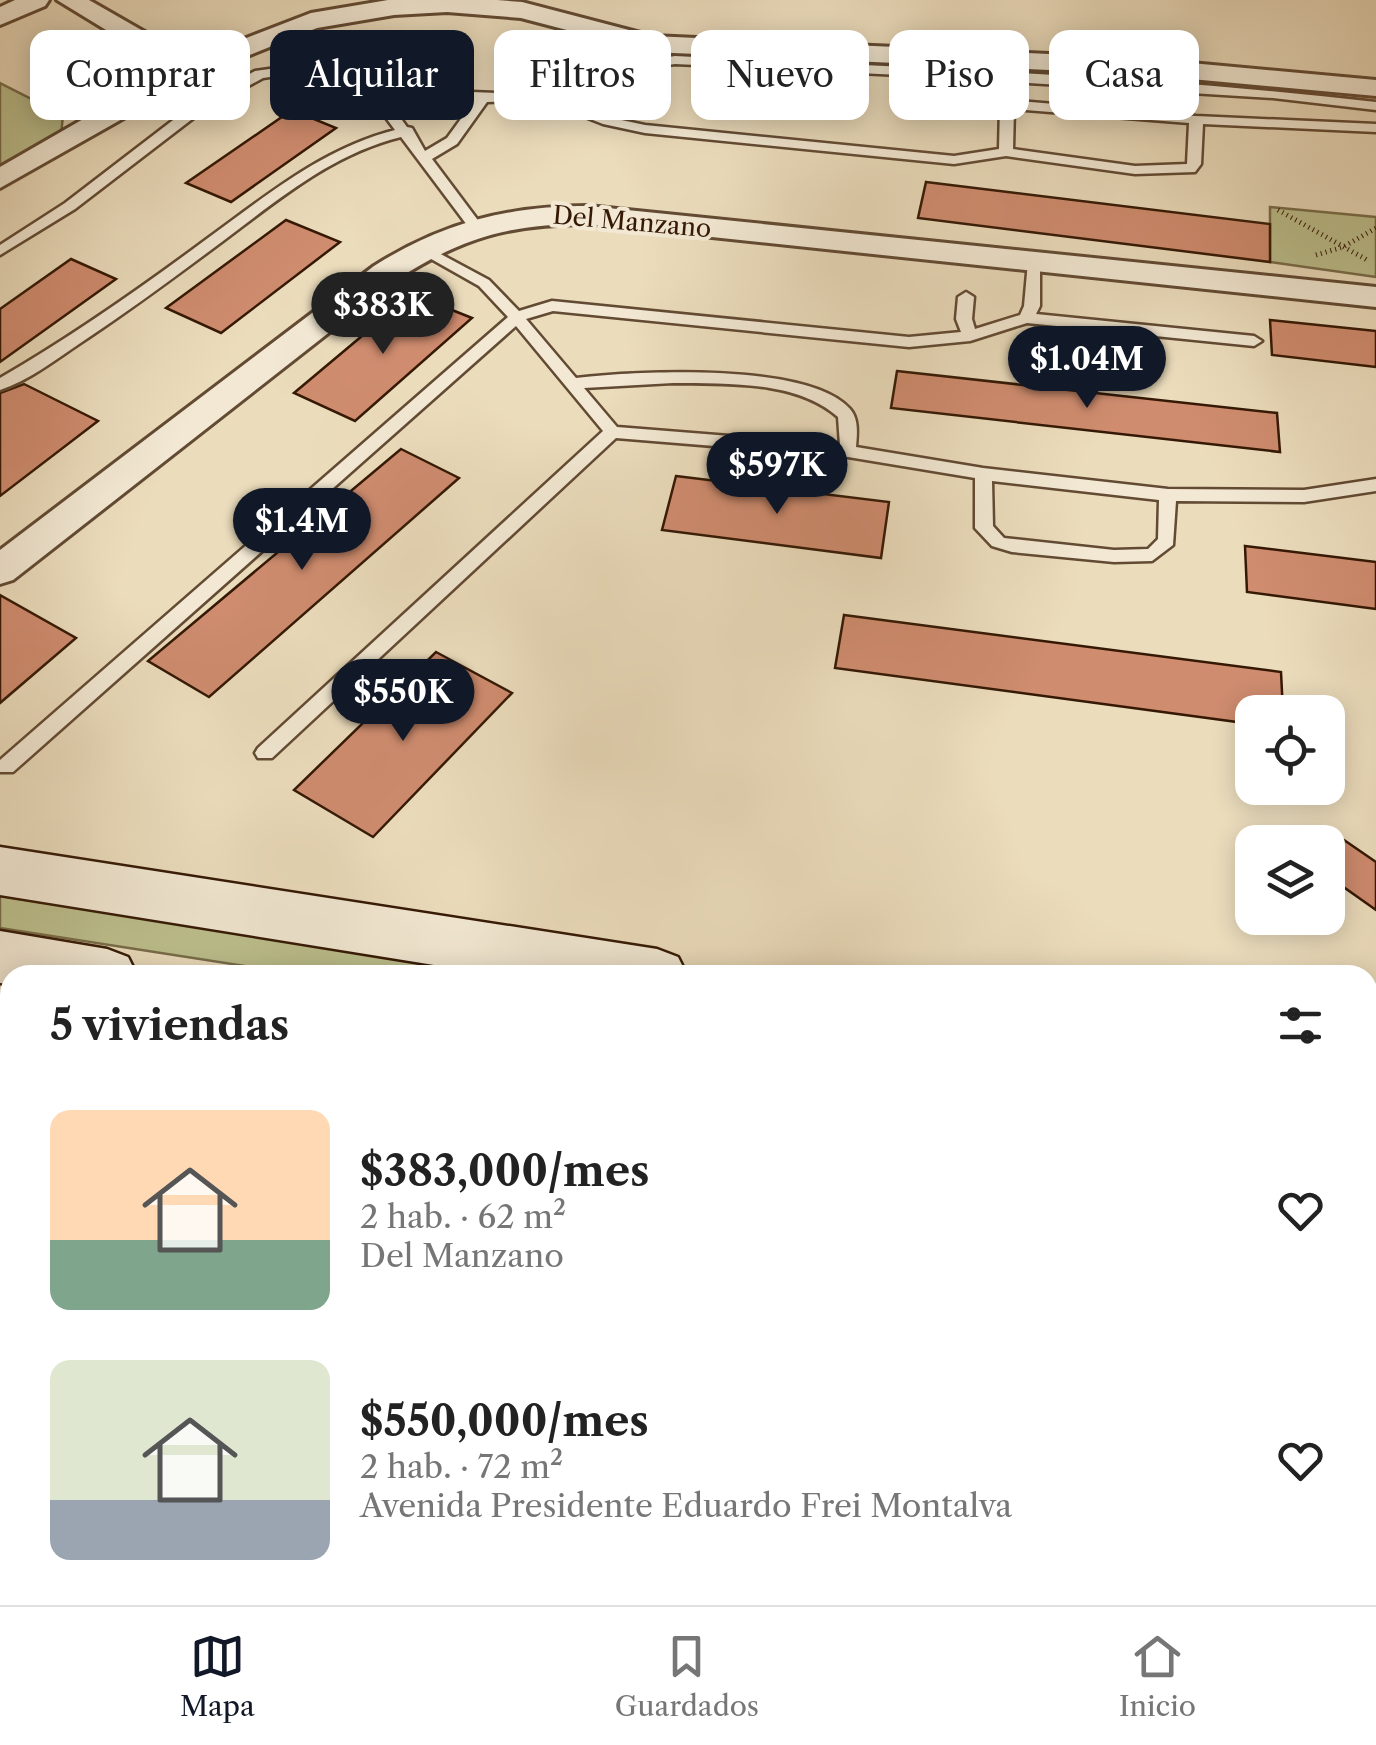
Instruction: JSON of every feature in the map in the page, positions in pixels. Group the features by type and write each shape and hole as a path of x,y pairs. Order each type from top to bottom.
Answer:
{"main road":[{"path":"0,871 594,965"},
{"path":"0,957 48,965"}],"street":[{"path":"0,16 36,0"},
{"path":"70,0 123,30"},
{"path":"250,44 310,21 394,7 486,6 522,10 598,30 616,0"},
{"path":"671,45 1137,66 1376,88"},
{"path":"0,180 102,120"},
{"name":"Del Manzano","path":"0,570 422,248 474,226 510,217 588,215 1376,297"}],"lane":[{"path":"671,62 889,71"},
{"path":"0,251 70,206 199,106 260,74 270,73"},
{"path":"1029,79 1256,93 1376,106"},
{"path":"474,99 494,99"},
{"path":"425,157 452,141 482,100"},
{"path":"397,120 474,226"},
{"path":"605,120 645,129 954,160 1006,152 1105,167 1182,171 1194,164 1196,120 1376,128"},
{"path":"1006,152 1007,120"},
{"path":"0,385 109,317 326,158 379,136 407,131"},
{"path":"422,248 484,283 518,316 612,432 848,451 983,474 1168,495 1304,496 1376,485"},
{"path":"1026,318 1032,306 1035,262"},
{"path":"966,297 964,319 970,336"},
{"path":"6,766 518,316 552,306 909,342 970,336 1026,318 1254,341"},
{"path":"573,384 644,376 791,388 825,398 844,413 849,428 848,451"},
{"path":"264,753 612,432"},
{"path":"983,474 984,528 998,542 1012,546 1114,556 1152,555 1167,541 1168,495"}],"path":[{"path":"1278,210 1376,264"},
{"path":"1305,258 1343,247 1376,228"}],"green space":[{"path":"0,83 30,98 30,120 62,120 61,135 0,170"},
{"path":"1270,207 1376,217 1376,277 1270,262"},
{"path":"0,896 444,965 238,965 0,928"}],"building":[{"path":"277,120 316,120 336,128 231,202 186,183"},
{"path":"926,182 1270,224 1270,262 918,218"},
{"path":"286,220 340,242 221,333 166,308"},
{"path":"71,259 116,279 0,362 0,309"},
{"path":"412,294 472,318 355,421 294,393"},
{"path":"1270,320 1376,331 1376,367 1272,355"},
{"path":"897,371 1277,413 1280,452 891,408"},
{"path":"24,384 98,421 0,496 0,393"},
{"path":"401,449 459,478 209,697 148,661"},
{"path":"676,476 889,502 881,558 662,530"},
{"path":"1245,546 1376,562 1376,609 1247,592"},
{"path":"0,595 76,638 0,703"},
{"path":"844,615 1281,672 1282,695 1235,695 1235,722 835,668"},
{"path":"436,652 512,693 373,837 294,790"},
{"path":"1345,841 1376,862 1376,910 1345,888"}]}
